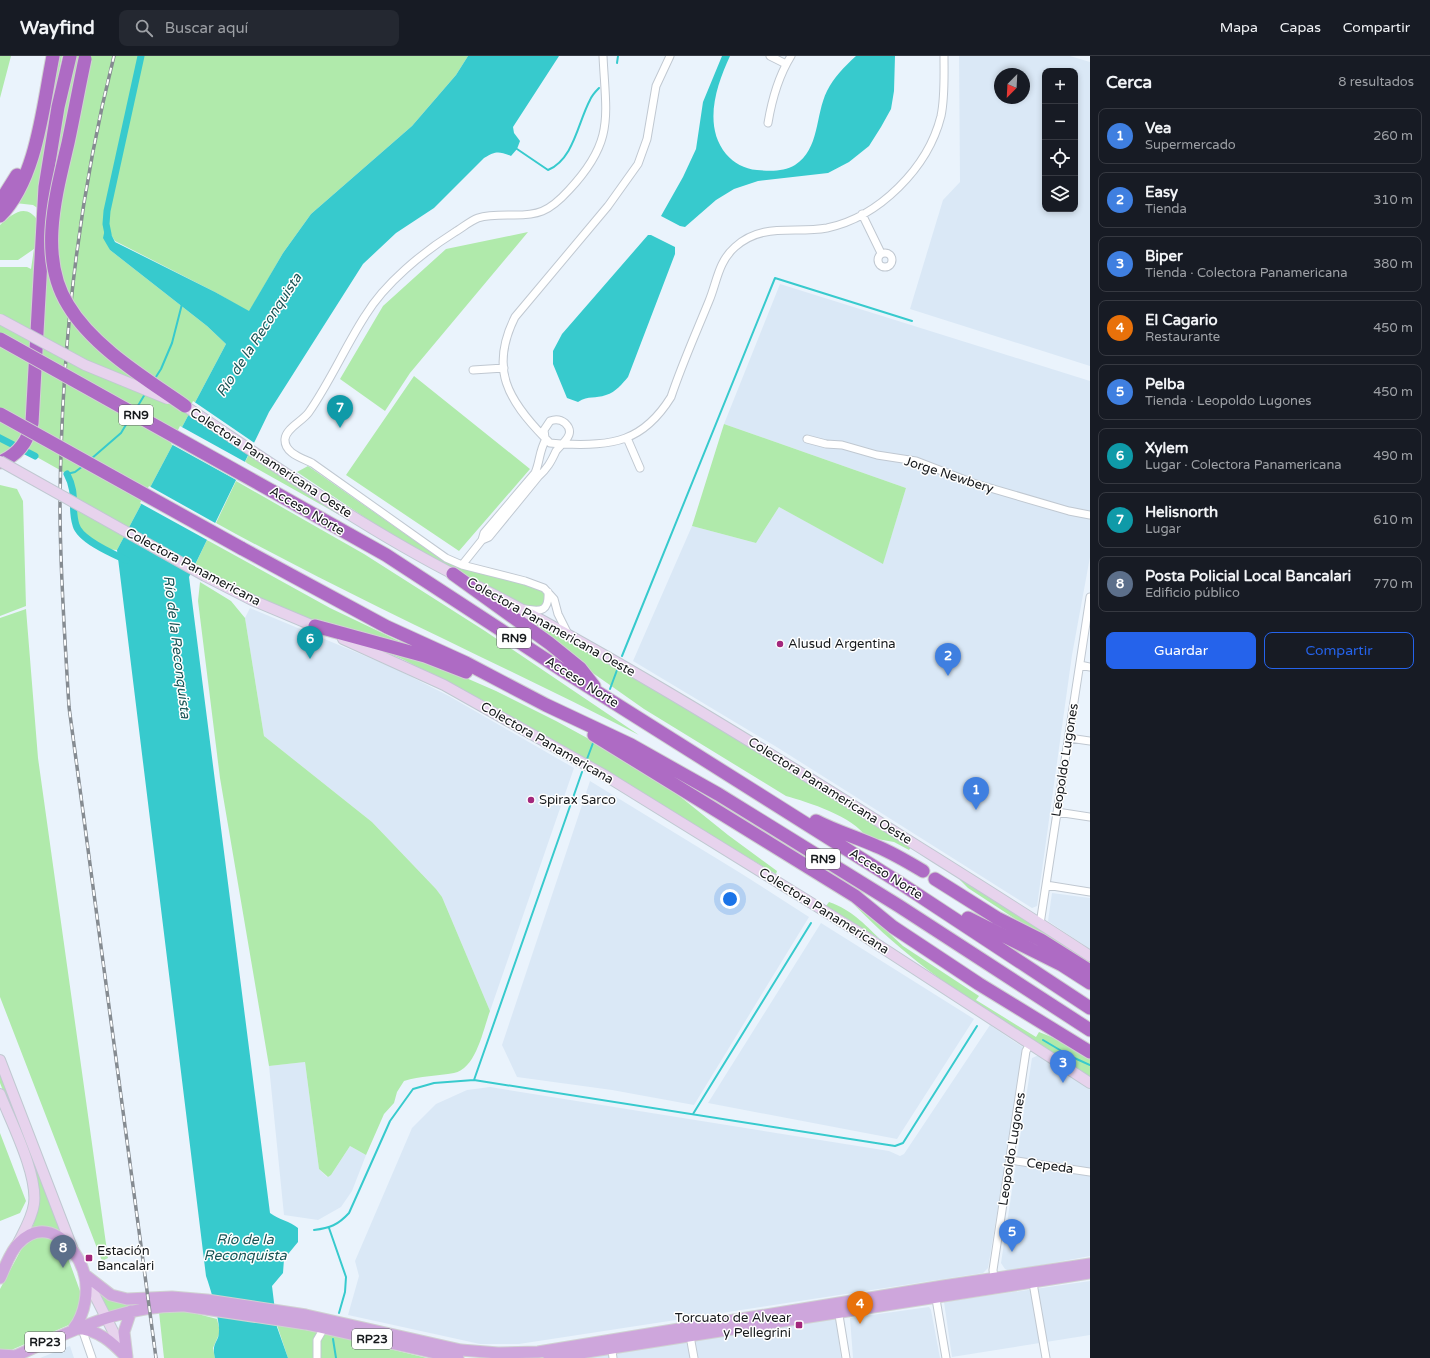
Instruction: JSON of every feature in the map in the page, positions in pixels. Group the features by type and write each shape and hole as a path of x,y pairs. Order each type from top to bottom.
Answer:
{"highway":[{"path":"0,202 10,188 23,158 52,56"},
{"path":"0,216 15,198 27,172 35,144 52,56"},
{"path":"0,462 14,454 24,443 30,431 33,418 45,187 55,125 70,56"},
{"path":"86,58 55,203 52,246 53,266 57,282 68,306 90,333 124,362 185,406"},
{"name":"Acceso Norte","path":"0,339 386,555 753,791 900,883 1090,1008"},
{"name":"Acceso Norte","path":"0,414 387,627 466,663 546,705 631,745 718,794 899,906 1090,1030"},
{"path":"458,569 580,668 598,692"},
{"path":"315,626 425,656 546,705 854,896 893,927 966,976 1090,1052"},
{"path":"753,791 837,832 876,846 923,871"},
{"path":"935,879 997,918 1041,940 1090,971"},
{"path":"900,883 999,935 1062,965 1090,983"}],"main road":[{"name":"RP23","path":"0,1278 18,1244 29,1235 37,1232 50,1233 63,1240 73,1250 84,1274 111,1295 127,1299 172,1297 286,1316 472,1351 498,1353 612,1348 935,1292 1034,1282 1090,1273"},
{"name":"RP23","path":"935,1292 994,1278 1090,1264"},
{"path":"84,1274 84,1309 78,1329 92,1331 106,1338 127,1358"},
{"name":"RP23","path":"14,1357 105,1317 131,1310 208,1304"},
{"name":"RP23","path":"548,1358 690,1336 838,1308"},
{"path":"127,1358 124,1332 126,1319 131,1310"},
{"name":"RP23","path":"286,1316 324,1328 458,1358"},
{"path":"0,1355 14,1357"}],"street":[{"path":"568,634 558,614 554,599 548,592 532,583 458,569 332,477 290,452 286,446 286,436 309,412 375,301 430,249 478,218 497,215 523,216 539,214 552,206 570,190 593,159 605,129 606,102 603,56"},
{"path":"670,56 656,86 648,139 638,164 608,206 515,317 505,345 504,368 508,389 514,402 545,438 555,445 595,445 627,438 640,431 662,411 670,396 710,298 717,274 725,258 735,246 754,234 765,231 827,228 862,214 890,196 899,188 915,170 926,152 941,117 944,93 944,56"},
{"path":"770,56 786,64"},
{"path":"768,123 774,92 791,56"},
{"path":"862,214 882,253"},
{"name":"Colectora Panamericana Oeste","path":"0,319 85,365 185,406 372,529 458,569 520,608 670,693 780,760 1090,956"},
{"path":"473,370 504,368"},
{"path":"530,422 541,425 547,424 550,421 559,420 566,424 573,440 580,444"},
{"path":"458,569 482,540 484,533 535,473 538,465 540,450 545,438 544,430 547,424"},
{"path":"482,540 489,537 538,477 546,470 562,444 568,439 570,432"},
{"path":"627,438 640,468"},
{"name":"Jorge Newbery","path":"807,439 826,444 842,445 877,455 916,461 973,483 1090,516"},
{"name":"Colectora Panamericana","path":"0,462 205,576 252,600 423,674 600,772 856,930 1090,1083"},
{"path":"538,465 546,470"},
{"path":"520,608 537,611 544,609 548,603 548,592"},
{"name":"Leopoldo Lugones","path":"1040,924 1090,597"},
{"path":"1080,665 1090,667"},
{"path":"1069,738 1090,741"},
{"path":"1057,812 1090,817"},
{"path":"1046,886 1090,892"},
{"name":"Leopoldo Lugones","path":"994,1278 993,1270 1026,1052 1030,1044"},
{"path":"0,1060 73,1250"},
{"path":"0,1094 31,1173 34,1191 32,1212 18,1244"},
{"name":"Cepeda","path":"1010,1160 1090,1172"},
{"path":"84,1274 127,1358"},
{"path":"1034,1282 1046,1358"},
{"path":"935,1292 946,1358"},
{"path":"838,1308 846,1358"},
{"path":"317,1358 317,1340 324,1328"},
{"path":"78,1329 92,1358"},
{"path":"690,1336 694,1358"}],"shaded area":[{"path":"959,56 1070,56 1090,62 1090,366 910,309 943,200 960,182"},
{"path":"780,284 1090,381 1090,557 1072,655 1037,906 1032,908 775,746 633,661 692,526 756,543 779,507 883,563 906,488 724,424"},
{"path":"250,608 394,668 449,696 574,768 490,1011 442,897 436,889 372,822 264,736 245,618"},
{"path":"590,781 809,917 694,1105 612,1090 517,1077 502,1045"},
{"path":"1052,893 1090,898 1090,949 1048,921"},
{"path":"821,923 974,1019 897,1139 708,1103"},
{"path":"990,1025 1024,1048 988,1268 983,1273 519,1344 480,1344 348,1315 359,1276 355,1261 412,1128 436,1104 467,1090 490,1087 889,1151 900,1156 904,1154"},
{"path":"1039,1055 1090,1089 1090,1256 1009,1271 1005,1269 1001,1263 1032,1058"},
{"path":"305,1062 319,1169 327,1177 331,1175 350,1146 366,1155 352,1191 341,1207 318,1220 284,1215 269,1066"},
{"path":"1090,1281 1090,1335 952,1357 944,1302"},
{"path":"929,1307 931,1310 940,1358 853,1358 850,1318"},
{"path":"836,1317 841,1358 581,1358"},
{"path":"70,1346 74,1358 40,1358"}],"green space":[{"path":"0,56 11,56 0,98"},
{"path":"58,56 62,56 47,132 27,416 18,440 0,457 0,267 27,267 31,269 34,249 18,260 0,260 0,225 14,214 24,211 29,212 38,221 39,209 33,205 15,203"},
{"path":"70,56 468,56 456,75 412,126 311,214 283,253 249,312 215,292 115,241 105,225 110,250 207,326 226,344 117,550 104,549 80,533 76,525 73,486 67,474 35,456 24,443 42,223"},
{"path":"528,232 410,373 385,411 340,379 383,306 446,249"},
{"path":"414,376 530,469 459,551 346,475"},
{"path":"724,424 906,488 883,564 779,507 756,543 692,526"},
{"path":"251,450 359,526 245,462"},
{"path":"308,466 441,559 525,583 544,591 546,599 543,605 536,608 525,605 442,564 382,529 297,472"},
{"path":"236,481 364,554 485,631 639,735 320,578 216,523"},
{"path":"0,485 17,489 23,501 26,606 0,616"},
{"path":"207,540 330,608 424,653 311,620 234,587 195,565"},
{"path":"200,582 231,601 245,618 264,736 372,822 436,889 442,897 490,1011 478,1048 468,1064 462,1070 454,1073 404,1081 397,1092 394,1103 384,1114 366,1155 350,1146 331,1175 328,1177 319,1169 305,1062 269,1066 220,778 198,601"},
{"path":"26,609 38,758 108,1258 102,1261 0,997 0,618"},
{"path":"513,612 521,612 620,668 766,756 911,847 909,850 894,842 866,837 852,823 830,811 786,796 644,709 580,664"},
{"path":"353,638 418,657 496,691 556,721 633,763 667,786 728,835 777,871 776,874 484,701 402,659"},
{"path":"961,878 1090,961 1090,968 968,888 960,880"},
{"path":"850,897 903,946 979,996 976,1000 1036,1037 1039,1032 1074,1046 1090,1057 1090,1078 995,1017 933,974 875,926 849,899"},
{"path":"829,902 851,913 880,939 832,911 826,906"},
{"path":"0,1067 64,1233 32,1229 38,1208 28,1154 0,1083"},
{"path":"0,1133 26,1201 20,1213 0,1221"},
{"path":"41,1236 53,1239 64,1247 80,1291 82,1304 81,1310 71,1324 9,1351 0,1350 0,1289 22,1248 27,1242"},
{"path":"96,1291 142,1303 108,1312"},
{"path":"159,1312 190,1312 217,1319 220,1332 213,1348 215,1358 164,1358"},
{"path":"277,1325 328,1334 427,1358 288,1358"}],"water":[{"name":"Río de la Reconquista","path":"468,56 559,56 513,127 514,133 520,141 517,149 511,156 497,152 484,158 434,208 396,233 363,264 269,412 189,577 270,1213 298,1228 298,1242 284,1259 283,1273 272,1286 277,1327 288,1358 215,1358 214,1349 219,1335 219,1326 206,1276 117,550 226,344 207,326 110,250 103,238 106,224 115,242 215,292 249,311 283,253 311,214 412,126 456,75"},
{"path":"722,56 730,56 720,80 714,106 713,119 715,131 719,143 726,154 736,163 744,167 766,171 781,170 795,165 803,158 813,141 820,110 827,91 840,72 856,56 895,56 894,91 891,109 869,146 849,162 828,173 758,181 734,189 716,200 685,227 680,226 661,216 683,177 696,149 703,102"},
{"path":"648,235 651,235 675,247 675,254 628,377 616,390 610,394 585,399 578,402 567,398 553,364 553,351 562,334"}],"pier":[{"path":"193,401 256,444 252,451 189,410"},
{"path":"180,426 247,463 238,481 171,444"},
{"path":"149,486 217,524 209,541 140,503"}],"waterway":[{"path":"108,234 106,224 107,211 141,56"},
{"path":"617,63 618,56"},
{"path":"517,149 548,170 557,165 570,149 591,98 599,88"},
{"path":"622,656 775,278 912,321"},
{"path":"154,380 161,369 172,343 182,304"},
{"path":"136,409 145,394"},
{"path":"91,459 121,433 130,418"},
{"path":"0,438 35,456"},
{"path":"67,474 75,472 83,466"},
{"path":"67,474 73,494 74,518 79,531 98,546 126,560"},
{"path":"610,689 617,670"},
{"path":"587,759 593,743"},
{"path":"474,1080 582,772"},
{"path":"693,1114 811,923"},
{"path":"314,1230 333,1225 349,1213 390,1121 413,1089 434,1083 474,1080 895,1146 903,1143 977,1026"},
{"path":"1043,1040 1070,1056 1090,1065"},
{"path":"329,1228 346,1277 345,1292 339,1313"},
{"path":"333,1339 336,1358"}],"railway":[{"path":"114,56 90,167 81,223 68,336 61,449 61,556 69,707 156,1358"}],"place":[{"name":"Helisnorth","path":"340,428"},
{"name":"Alusud Argentina","path":"780,644"},
{"name":"Xylem","path":"310,659"},
{"name":"Easy","path":"948,676"},
{"name":"Spirax Sarco","path":"531,800"},
{"name":"Vea","path":"976,810"},
{"name":"Biper","path":"1063,1083"},
{"name":"Pelba","path":"1012,1252"},
{"name":"Estación Bancalari","path":"89,1258"},
{"name":"Posta Policial Local Bancalari","path":"63,1268"},
{"name":"El Cagario","path":"860,1324"},
{"name":"Torcuato de Alvear y Pellegrini","path":"799,1325"}]}
